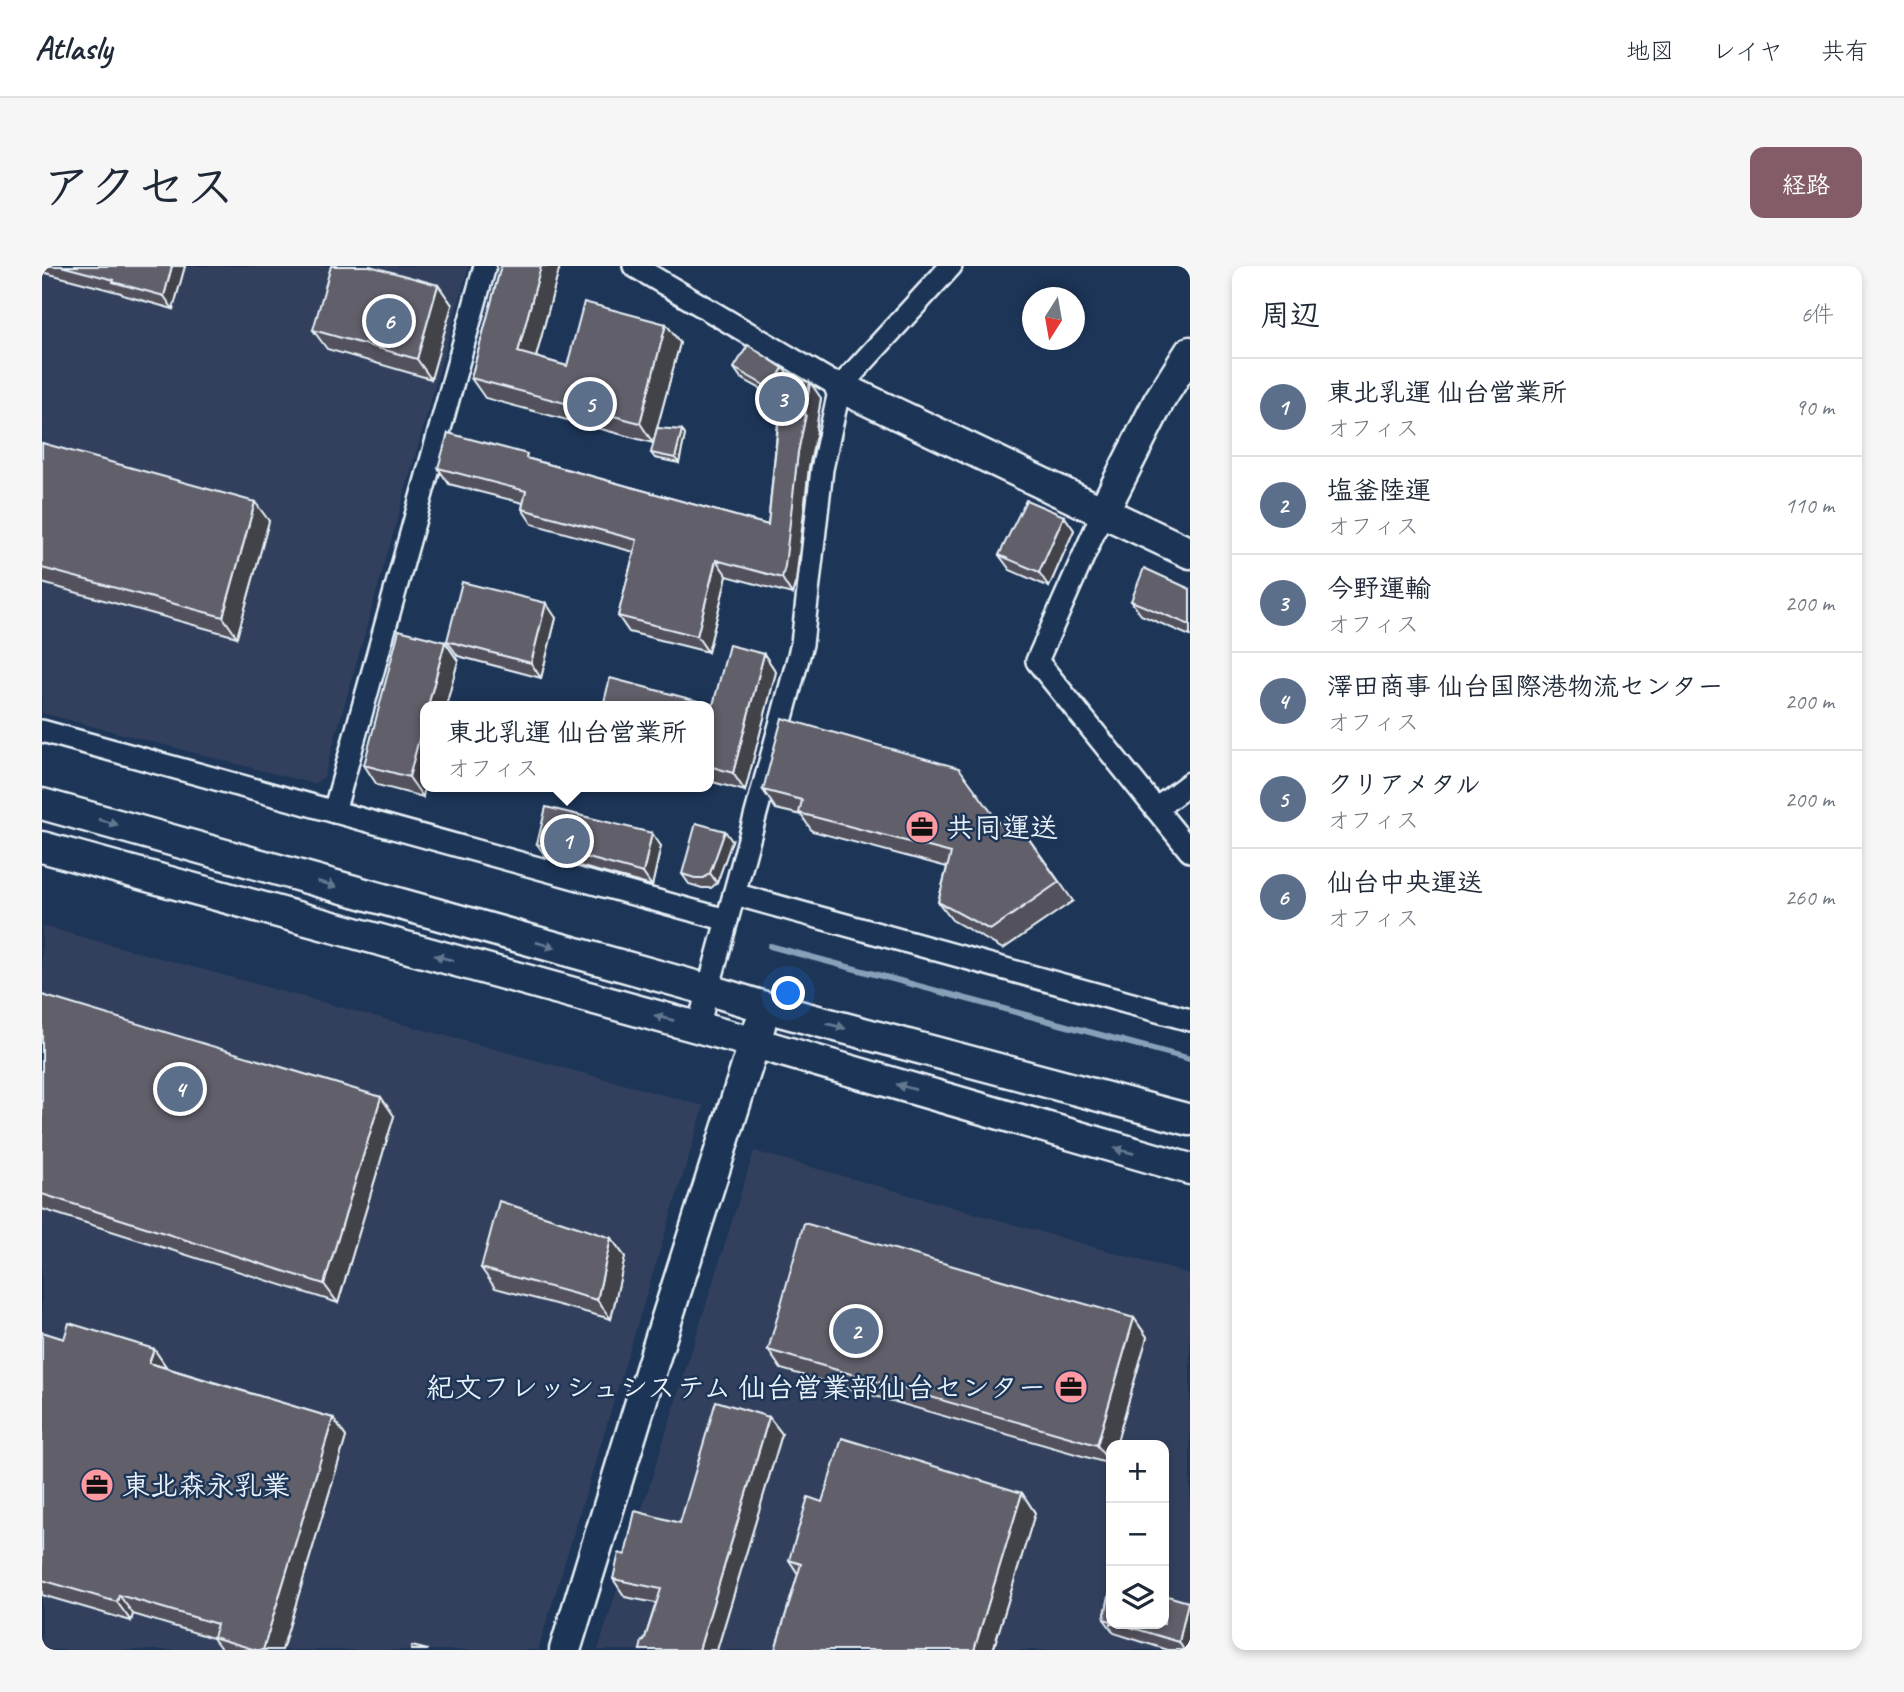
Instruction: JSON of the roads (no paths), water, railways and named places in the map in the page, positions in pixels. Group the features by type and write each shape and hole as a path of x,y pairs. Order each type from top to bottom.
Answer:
{"street":[{"path":"334,812 485,266"},
{"path":"634,266 840,387 1190,553"},
{"path":"698,1027 802,644 822,469 840,387 951,266"},
{"path":"1190,352 1159,401 1103,512 1037,661 1190,851"},
{"path":"42,732 727,920"},
{"path":"1156,810 1190,783"},
{"path":"42,804 765,1007 1190,1120"},
{"path":"42,848 698,1027 1190,1169"},
{"path":"734,894 1190,1020"},
{"path":"565,1650 765,1007"}],"waterway":[{"path":"770,946 1190,1059"}],"place":[{"name":"仙台中央運送","path":"389,321"},
{"name":"今野運輸","path":"782,399"},
{"name":"クリアメタル","path":"590,404"},
{"name":"共同運送","path":"922,827"},
{"name":"東北乳運 仙台営業所","path":"567,841"},
{"name":"澤田商事 仙台国際港物流センター","path":"180,1089"},
{"name":"塩釜陸運","path":"856,1331"},
{"name":"紀文フレッシュシステム 仙台営業部仙台センター","path":"1071,1387"},
{"name":"東北森永乳業","path":"97,1485"}]}
